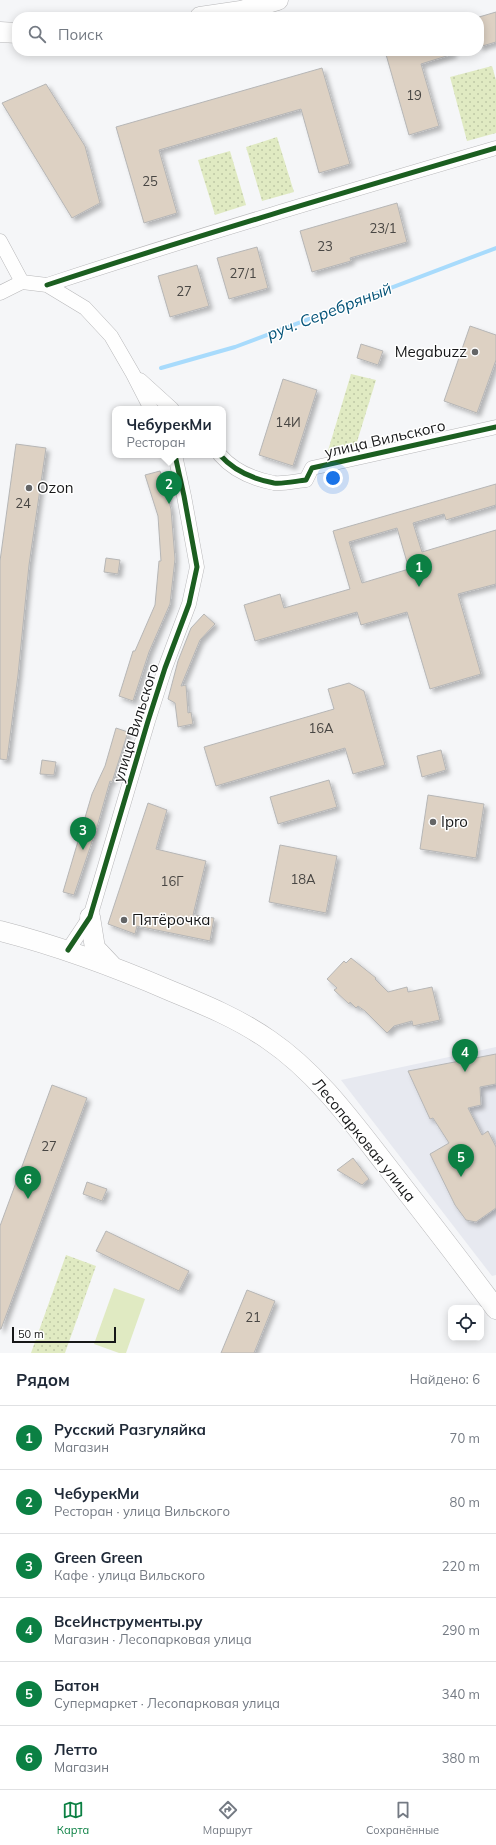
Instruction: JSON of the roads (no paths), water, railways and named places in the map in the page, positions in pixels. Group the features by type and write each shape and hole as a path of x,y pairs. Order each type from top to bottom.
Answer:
{"main road":[{"path":"234,12 278,0"},
{"path":"0,32 12,33"},
{"path":"90,917 95,948 111,965"},
{"name":"Лесопарковая улица","path":"0,931 68,950 111,965 241,1023 287,1053 324,1089 351,1121 496,1309"}],"street":[{"path":"0,292 22,282 47,285 154,250 496,148"},
{"path":"0,241 22,282"},
{"path":"47,285 84,308 111,336 149,406"},
{"path":"133,374 169,406"},
{"name":"улица Вильского","path":"223,458 230,466 239,472 275,483 306,480 312,468 496,426"},
{"name":"улица Вильского","path":"68,950 90,917 150,714 165,668 189,604 197,568 184,496 175,458"}],"waterway":[{"name":"руч. Серебряный","path":"161,368 235,347 496,248"}],"place":[{"name":"Megabuzz","path":"475,352"},
{"name":"Ozon","path":"29,488"},
{"name":"ЧебурекМи","path":"169,504"},
{"name":"Русский Разгуляйка","path":"419,587"},
{"name":"Ipro","path":"433,822"},
{"name":"Green Green","path":"83,850"},
{"name":"Пятёрочка","path":"124,920"},
{"name":"ВсеИнструменты.ру","path":"465,1072"},
{"name":"Батон","path":"461,1177"},
{"name":"Летто","path":"28,1199"}]}
